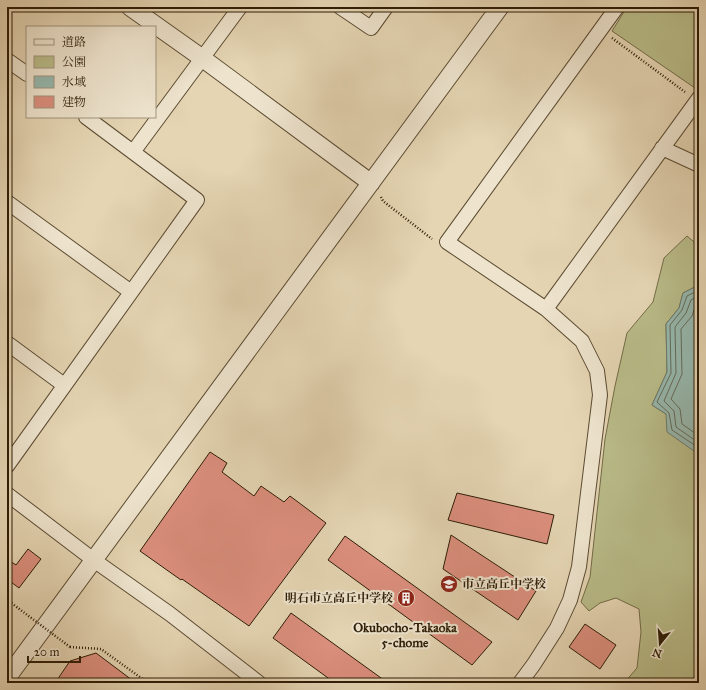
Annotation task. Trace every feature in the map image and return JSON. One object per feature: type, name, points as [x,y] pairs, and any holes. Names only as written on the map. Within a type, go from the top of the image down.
[{"type":"street","points":[[130,7],[202,58],[371,183]]},
{"type":"street","points":[[133,152],[240,7]]},
{"type":"street","points":[[340,7],[371,28],[386,7]]},
{"type":"street","points":[[7,678],[95,561],[500,7]]},
{"type":"street","points":[[520,683],[557,628],[570,600],[578,567],[600,395],[597,371],[582,341],[546,309],[447,242],[617,7]]},
{"type":"street","points":[[7,60],[26,73]]},
{"type":"street","points":[[546,309],[698,99]]},
{"type":"street","points":[[7,466],[198,200],[87,118]]},
{"type":"street","points":[[662,148],[699,165]]},
{"type":"street","points":[[7,202],[131,292]]},
{"type":"street","points":[[7,343],[64,386]]},
{"type":"street","points":[[7,494],[95,561],[170,614],[259,683]]},
{"type":"path","points":[[600,29],[698,99]]},
{"type":"path","points":[[371,183],[383,201],[434,241],[447,242]]},
{"type":"path","points":[[7,599],[70,647],[101,649],[148,683]]},
{"type":"green space","points":[[627,7],[699,7],[699,82],[695,88],[612,31]]},
{"type":"green space","points":[[687,236],[699,246],[699,285],[683,293],[679,308],[666,324],[667,372],[652,405],[666,414],[694,451],[699,452],[699,683],[624,683],[637,668],[641,632],[639,609],[616,598],[600,603],[589,611],[581,602],[590,577],[605,439],[627,333],[653,302],[664,258]]},
{"type":"water","points":[[699,285],[699,452],[694,451],[667,432],[666,414],[652,405],[667,372],[666,324],[679,308],[683,293]]},
{"type":"building","points":[[210,452],[227,463],[222,472],[254,496],[261,486],[284,502],[290,496],[326,523],[249,626],[140,551]]},
{"type":"building","points":[[457,493],[554,515],[547,544],[448,520]]},
{"type":"building","points":[[451,535],[536,591],[518,620],[443,569]]},
{"type":"building","name":"明石市立高丘中学校","points":[[345,536],[492,642],[472,665],[328,560]]},
{"type":"building","points":[[28,549],[41,559],[19,588],[7,579],[7,559],[16,565]]},
{"type":"building","name":"明石市立高丘中学校","points":[[291,613],[388,683],[335,683],[273,638]]},
{"type":"building","points":[[585,624],[616,645],[600,669],[569,647]]},
{"type":"building","points":[[96,653],[136,683],[55,683],[70,661]]},
{"type":"place","name":"市立高丘中学校","points":[[449,584]]},
{"type":"place","name":"明石市立高丘中学校","points":[[406,598]]},
{"type":"district","name":"Okubocho-Takaoka 5-chome","points":[[405,636]]}]
